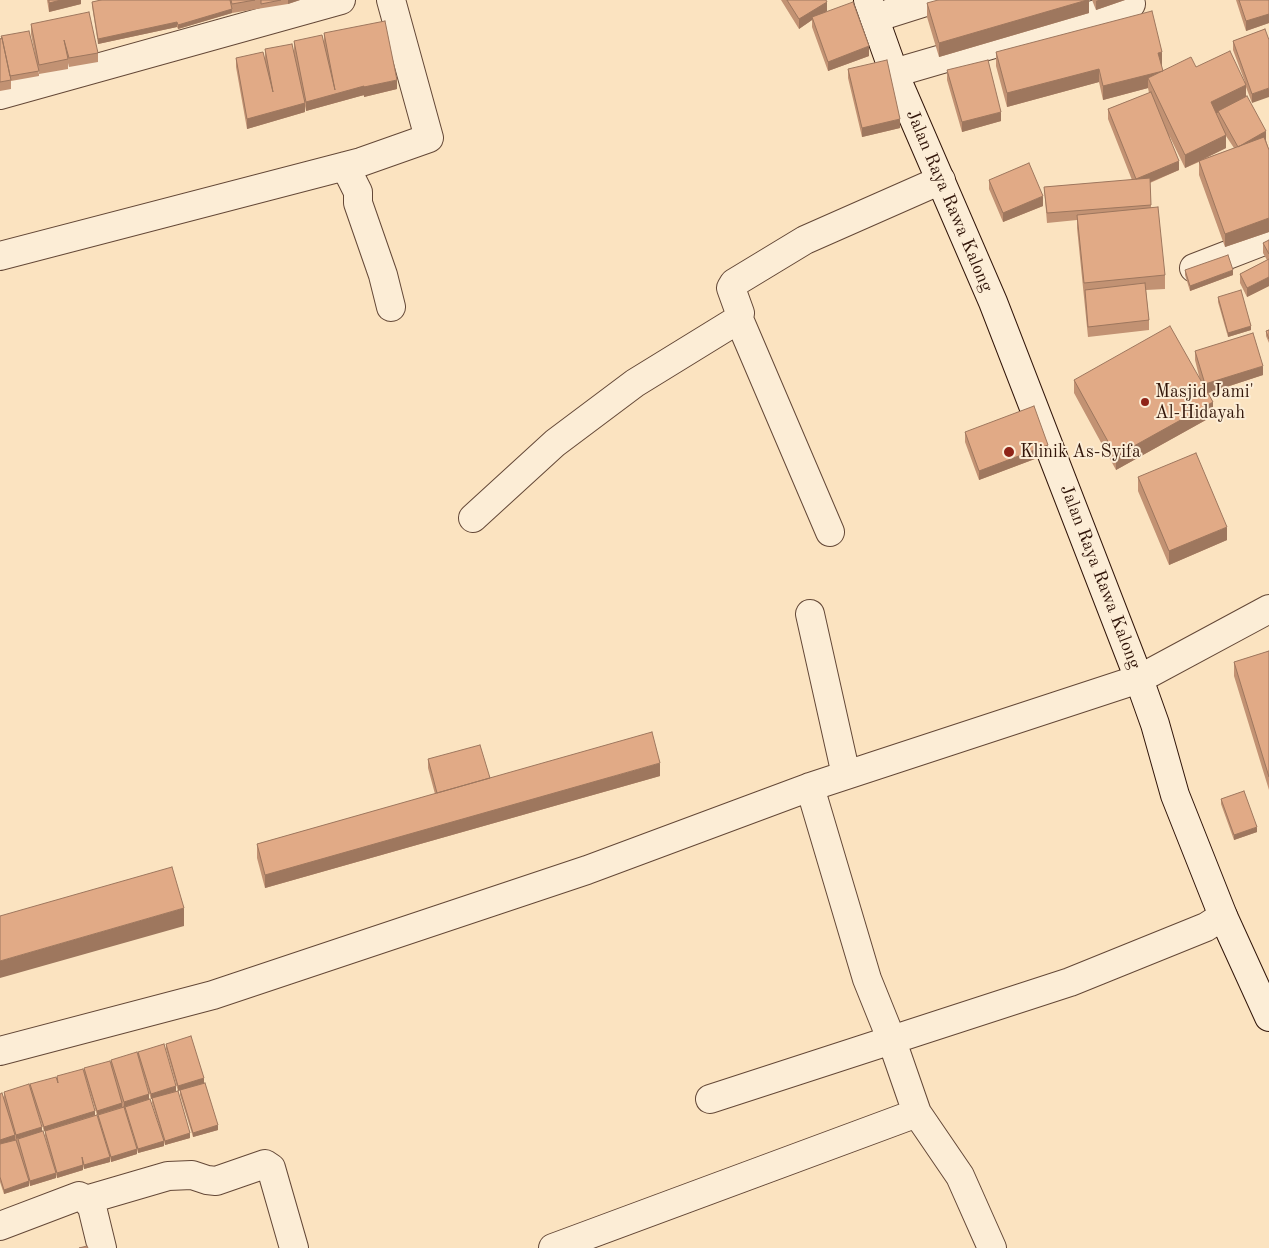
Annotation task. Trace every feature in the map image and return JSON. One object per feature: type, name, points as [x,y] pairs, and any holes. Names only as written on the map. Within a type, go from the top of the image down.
[{"type":"street","points":[[0,94],[341,0]]},
{"type":"street","points":[[0,256],[345,166],[429,138],[391,0]]},
{"type":"street","points":[[871,9],[932,0]]},
{"type":"street","points":[[894,73],[1132,4]]},
{"type":"street","name":"Jalan Raya Rawa Kalong","points":[[871,9],[894,73],[996,311],[1139,679],[1155,724],[1176,795],[1224,916],[1261,976],[1269,1017]]},
{"type":"street","points":[[345,166],[358,192],[358,203],[391,307]]},
{"type":"street","points":[[830,532],[739,319],[740,313],[731,288],[734,284],[805,240],[941,180]]},
{"type":"street","points":[[1186,271],[1269,239]]},
{"type":"street","points":[[473,518],[555,443],[635,383],[739,319]]},
{"type":"street","points":[[0,1051],[214,995],[587,870],[810,787],[1139,679],[1269,609]]},
{"type":"street","points":[[810,614],[846,775]]},
{"type":"street","points":[[810,787],[868,979],[917,1113],[960,1176],[992,1248]]},
{"type":"street","points":[[710,1099],[892,1042],[1070,982],[1206,927],[1224,916]]},
{"type":"street","points":[[553,1248],[917,1113]]},
{"type":"street","points":[[86,1200],[168,1176],[192,1175],[216,1181],[265,1164],[270,1168],[294,1248]]},
{"type":"street","points":[[0,1226],[79,1196],[92,1207],[102,1248]]},
{"type":"building","points":[[49,0],[61,0],[49,3]]},
{"type":"building","points":[[101,0],[230,0],[232,9],[178,25],[177,22],[98,39],[92,2]]},
{"type":"building","points":[[231,0],[255,0],[232,4]]},
{"type":"building","points":[[261,0],[281,0],[261,4]]},
{"type":"building","points":[[787,0],[826,0],[827,2],[799,19]]},
{"type":"building","points":[[938,0],[1087,0],[939,43],[927,3]]},
{"type":"building","points":[[1239,0],[1269,0],[1269,14],[1246,21]]},
{"type":"building","points":[[853,2],[869,46],[828,62],[812,17]]},
{"type":"building","points":[[1152,11],[1162,52],[1158,53],[1163,71],[1103,86],[1099,69],[1007,93],[996,52]]},
{"type":"building","points":[[89,12],[98,53],[69,58],[64,40],[68,59],[39,65],[31,24]]},
{"type":"building","points":[[385,21],[397,80],[364,86],[306,102],[294,41],[322,35],[335,90],[324,33]]},
{"type":"building","points":[[1265,29],[1269,40],[1269,88],[1252,94],[1233,41]]},
{"type":"building","points":[[29,31],[39,71],[10,76],[1,36]]},
{"type":"building","points":[[2,38],[11,80],[0,82],[0,39]]},
{"type":"building","points":[[292,44],[305,103],[247,119],[236,58],[263,52],[273,92],[265,49]]},
{"type":"building","points":[[1230,51],[1246,85],[1211,102],[1226,135],[1185,155],[1148,78],[1191,57],[1196,67]]},
{"type":"building","points":[[887,60],[900,119],[862,128],[848,69]]},
{"type":"building","points":[[988,60],[1001,112],[962,122],[947,70]]},
{"type":"building","points":[[1151,92],[1179,161],[1136,179],[1108,109]]},
{"type":"building","points":[[1247,96],[1266,131],[1238,147],[1218,111]]},
{"type":"building","points":[[1264,137],[1269,150],[1269,218],[1225,234],[1199,161]]},
{"type":"building","points":[[1029,163],[1043,196],[1003,213],[989,180]]},
{"type":"building","points":[[1150,178],[1151,205],[1047,213],[1044,187]]},
{"type":"building","points":[[1158,207],[1165,275],[1084,283],[1077,215]]},
{"type":"building","points":[[1269,240],[1269,254],[1263,243]]},
{"type":"building","points":[[1228,255],[1233,270],[1190,286],[1185,270]]},
{"type":"building","points":[[1269,259],[1269,277],[1247,288],[1240,274]]},
{"type":"building","points":[[1145,283],[1149,320],[1088,327],[1085,290]]},
{"type":"building","points":[[1241,290],[1251,326],[1228,333],[1218,297]]},
{"type":"building","points":[[1170,326],[1213,402],[1116,456],[1074,380]]},
{"type":"building","points":[[1253,333],[1263,366],[1205,384],[1195,351]]},
{"type":"building","points":[[1034,406],[1048,445],[979,471],[965,432]]},
{"type":"building","points":[[1196,453],[1227,527],[1169,551],[1138,477]]},
{"type":"building","points":[[1269,651],[1269,777],[1234,662]]},
{"type":"building","points":[[652,732],[660,763],[265,875],[257,844]]},
{"type":"building","points":[[480,745],[490,778],[437,793],[428,759]]},
{"type":"building","points":[[1244,791],[1257,827],[1234,835],[1221,799]]},
{"type":"building","points":[[172,867],[184,908],[0,961],[0,916]]},
{"type":"building","points":[[191,1036],[204,1078],[178,1086],[166,1044]]},
{"type":"building","points":[[164,1044],[176,1086],[151,1094],[138,1052]]},
{"type":"building","points":[[137,1052],[149,1094],[124,1102],[111,1060]]},
{"type":"building","points":[[110,1061],[122,1103],[97,1111],[84,1068]]},
{"type":"building","points":[[83,1069],[95,1111],[44,1127],[30,1084],[56,1077],[58,1083],[57,1076]]},
{"type":"building","points":[[205,1083],[218,1125],[193,1133],[180,1090]]},
{"type":"building","points":[[29,1084],[42,1127],[16,1135],[4,1092]]},
{"type":"building","points":[[178,1091],[190,1133],[165,1141],[152,1098]]},
{"type":"building","points":[[2,1093],[15,1135],[0,1140],[0,1094]]},
{"type":"building","points":[[150,1099],[164,1141],[138,1149],[125,1107]]},
{"type":"building","points":[[124,1107],[137,1149],[111,1157],[98,1115]]},
{"type":"building","points":[[97,1115],[110,1157],[84,1165],[82,1157],[83,1165],[57,1173],[45,1131]]},
{"type":"building","points":[[43,1131],[56,1173],[30,1181],[18,1139]]},
{"type":"building","points":[[16,1140],[29,1181],[4,1190],[0,1177],[0,1144]]},
{"type":"place","name":"Masjid Jami' Al-Hidayah","points":[[1145,402]]},
{"type":"place","name":"Klinik As-Syifa","points":[[1009,452]]}]
